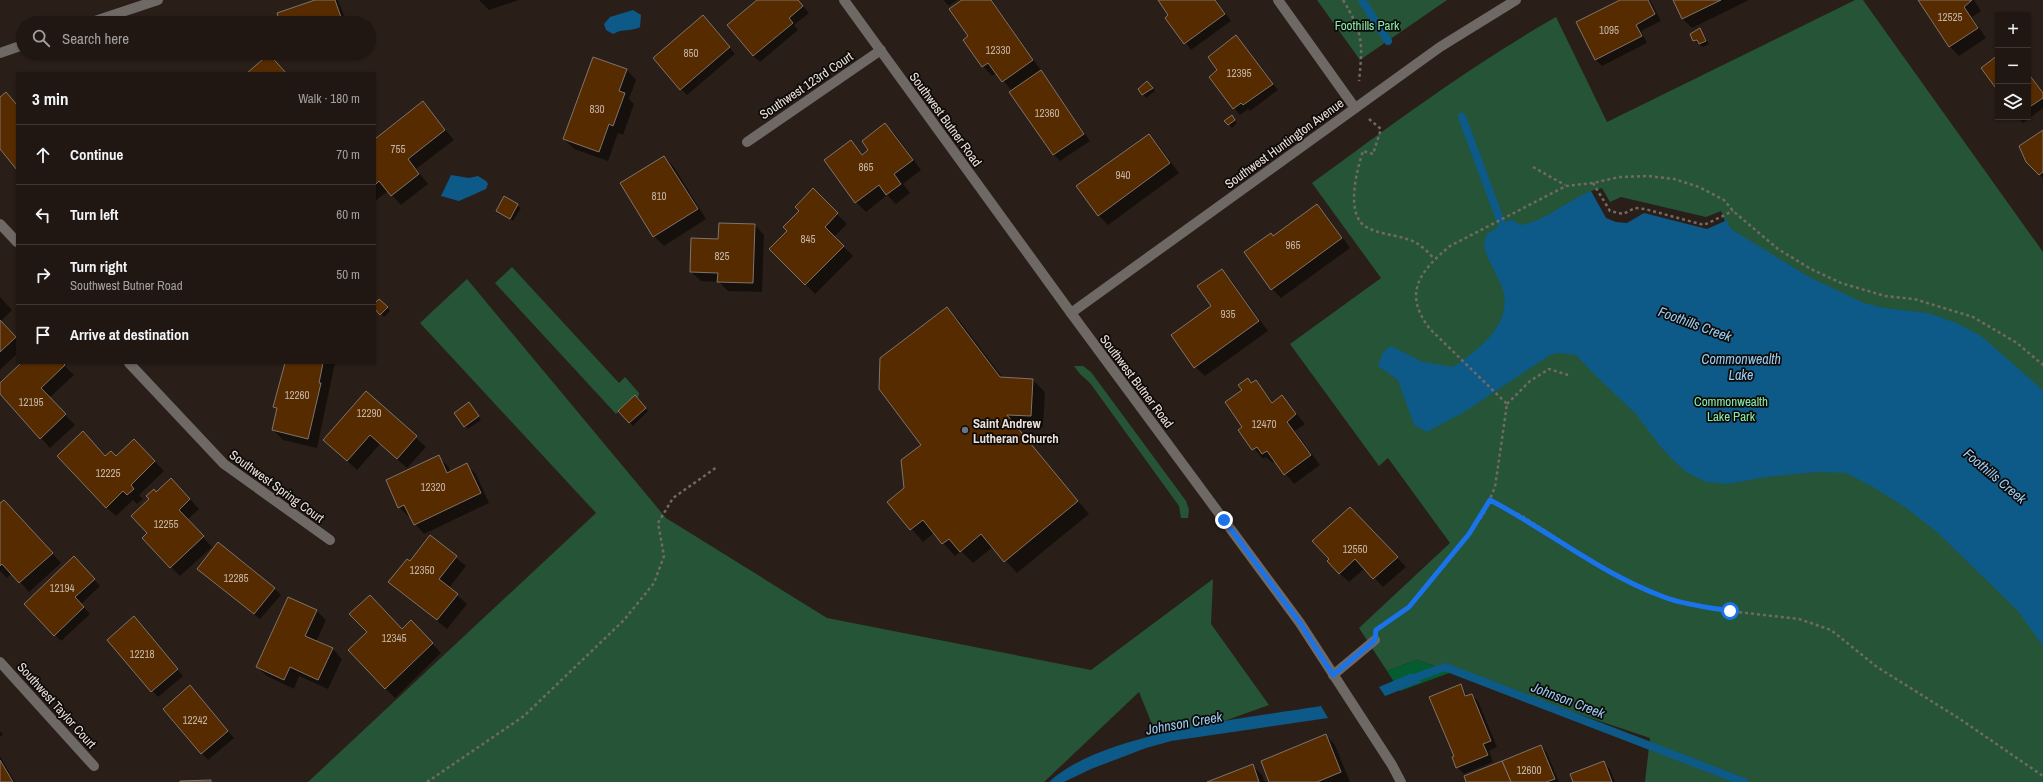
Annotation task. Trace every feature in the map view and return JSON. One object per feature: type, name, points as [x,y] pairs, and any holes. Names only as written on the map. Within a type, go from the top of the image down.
[{"type":"street","points":[[111,16],[158,0]]},
{"type":"street","name":"Southwest Butner Road","points":[[844,0],[1071,313],[1300,623],[1392,765],[1401,782]]},
{"type":"street","points":[[1278,0],[1355,108]]},
{"type":"street","name":"Southwest Huntington Avenue","points":[[1071,313],[1440,47],[1516,0]]},
{"type":"street","points":[[0,53],[16,47]]},
{"type":"street","name":"Southwest 123rd Court","points":[[746,142],[881,50]]},
{"type":"street","points":[[0,224],[16,241]]},
{"type":"street","name":"Southwest Spring Court","points":[[130,364],[224,464],[330,540]]},
{"type":"street","points":[[1333,675],[1375,640]]},
{"type":"street","name":"Southwest Taylor Court","points":[[0,662],[94,766]]},
{"type":"path","points":[[1344,0],[1359,29],[1362,50],[1355,108],[1381,129],[1373,154],[1363,151],[1356,173],[1354,205],[1359,218],[1366,228],[1418,244],[1434,259]]},
{"type":"path","points":[[1533,167],[1566,186]]},
{"type":"path","points":[[1508,404],[1497,396],[1430,329],[1421,317],[1416,305],[1417,286],[1434,259],[1450,246],[1484,229],[1516,210],[1566,186],[1593,183],[1619,177],[1648,176],[1674,179],[1699,187],[1724,200],[1733,211],[1778,249],[1810,269],[1841,283],[1885,296],[1914,299],[1973,317],[2017,343],[2043,365]]},
{"type":"path","points":[[1593,183],[1610,211],[1623,214],[1635,208],[1645,209],[1704,225],[1733,211]]},
{"type":"path","points":[[1375,640],[1376,630],[1409,607],[1469,534],[1490,500],[1499,471],[1508,404],[1530,381],[1549,369],[1571,376]]},
{"type":"path","points":[[427,782],[524,716],[624,620],[654,582],[664,556],[658,523],[673,498],[717,467]]},
{"type":"path","points":[[1490,500],[1522,516],[1611,573],[1665,598],[1730,611],[1799,619],[1831,630],[1877,667],[2043,776]]},
{"type":"green space","name":"Foothills Park","points":[[1317,0],[1447,0],[1360,60]]},
{"type":"green space","name":"Commonwealth Lake Park","points":[[1855,0],[1863,0],[2043,252],[2043,782],[1645,782],[1650,738],[1417,660],[1387,671],[1359,628],[1450,543],[1388,458],[1379,466],[1290,344],[1381,278],[1312,183],[1401,118],[1462,76],[1493,55],[1556,17],[1607,122]]},
{"type":"green space","points":[[512,267],[619,383],[625,377],[639,393],[638,398],[635,396],[616,414],[495,283]]},
{"type":"green space","points":[[467,279],[666,518],[827,618],[1091,670],[1213,579],[1211,624],[1269,705],[1160,744],[1139,692],[1044,782],[308,782],[596,513],[420,323]]},
{"type":"green space","points":[[1074,366],[1083,366],[1091,372],[1186,501],[1189,510],[1188,518],[1181,518],[1179,506],[1090,383]]},
{"type":"green space","points":[[1417,660],[1452,672],[1400,691],[1387,671]]},
{"type":"water","points":[[633,10],[641,15],[640,27],[613,34],[606,30],[604,24],[610,17]]},
{"type":"water","points":[[451,175],[469,178],[478,176],[488,184],[486,189],[459,201],[441,196]]},
{"type":"water","name":"Commonwealth Lake","points":[[1602,188],[1610,202],[1621,197],[1706,217],[1721,211],[1731,229],[1809,277],[1864,303],[1884,308],[1928,313],[1957,323],[1981,336],[2043,391],[2043,646],[2018,611],[1937,532],[1905,507],[1873,487],[1846,473],[1817,472],[1766,477],[1728,484],[1706,482],[1686,472],[1672,459],[1660,446],[1636,414],[1576,355],[1558,353],[1550,355],[1464,412],[1427,432],[1414,425],[1398,380],[1378,366],[1383,352],[1391,346],[1423,362],[1453,367],[1472,353],[1491,336],[1498,326],[1503,315],[1505,303],[1502,287],[1486,251],[1485,239],[1487,234],[1511,219],[1520,225],[1541,219],[1580,196]]},
{"type":"water","points":[[1412,673],[1421,682],[1385,696],[1379,687]]},
{"type":"water","points":[[1321,706],[1328,718],[1171,741],[1146,748],[1091,769],[1064,782],[1049,782],[1073,765],[1104,751],[1139,739],[1217,722]]},
{"type":"pier","points":[[1602,188],[1610,202],[1621,197],[1706,217],[1721,211],[1725,221],[1707,229],[1644,213],[1627,223],[1616,222],[1606,218],[1591,191]]},
{"type":"building","points":[[315,0],[335,0],[341,16],[278,16],[277,13]]},
{"type":"building","points":[[757,0],[798,0],[803,6],[789,18],[793,23],[753,56],[727,25]]},
{"type":"building","points":[[962,0],[991,0],[1033,60],[1002,82],[988,63],[982,67],[963,40],[968,36],[949,9]]},
{"type":"building","points":[[1158,0],[1215,0],[1225,14],[1184,44],[1165,18],[1168,15]]},
{"type":"building","points":[[1620,0],[1648,0],[1655,14],[1636,25],[1642,36],[1595,60],[1576,22]]},
{"type":"building","points":[[1673,0],[1721,0],[1682,19]]},
{"type":"building","points":[[1918,0],[1972,0],[1964,7],[1978,28],[1949,47]]},
{"type":"building","points":[[703,15],[730,47],[680,90],[653,58]]},
{"type":"building","points":[[1700,28],[1706,41],[1699,44],[1697,40],[1693,41],[1690,34]]},
{"type":"building","points":[[1236,35],[1273,84],[1243,105],[1241,103],[1233,109],[1209,77],[1217,70],[1208,57]]},
{"type":"building","points":[[593,57],[627,69],[619,91],[625,93],[613,126],[609,124],[599,152],[563,139]]},
{"type":"building","points":[[1995,57],[1995,87],[1981,68]]},
{"type":"building","points":[[262,60],[274,60],[285,72],[248,72]]},
{"type":"building","points":[[1041,70],[1084,134],[1053,155],[1009,92]]},
{"type":"building","points":[[2031,77],[2043,93],[2043,98],[2031,106]]},
{"type":"building","points":[[1147,81],[1153,88],[1142,95],[1138,89]]},
{"type":"building","points":[[6,92],[16,104],[16,169],[0,149],[0,97]]},
{"type":"building","points":[[423,101],[445,130],[408,159],[419,174],[391,196],[379,181],[376,184],[376,138]]},
{"type":"building","points":[[1232,115],[1235,120],[1228,125],[1224,121]]},
{"type":"building","points":[[885,123],[913,160],[894,174],[901,184],[886,195],[879,185],[855,203],[824,160],[851,140],[862,155],[868,150],[862,141]]},
{"type":"building","points":[[2043,130],[2043,172],[2039,175],[2026,162],[2019,146]]},
{"type":"building","points":[[1149,134],[1170,163],[1098,216],[1076,186]]},
{"type":"building","points":[[664,156],[698,209],[653,237],[620,183]]},
{"type":"building","points":[[813,188],[838,213],[825,227],[844,246],[805,285],[769,249],[787,231],[783,227],[799,211],[795,207]]},
{"type":"building","points":[[504,196],[518,204],[510,219],[496,211]]},
{"type":"building","points":[[1317,204],[1342,238],[1271,290],[1244,252],[1271,233],[1273,236]]},
{"type":"building","points":[[719,223],[755,224],[753,283],[717,282],[718,273],[690,272],[691,238],[718,239]]},
{"type":"building","points":[[1222,269],[1259,321],[1194,368],[1171,335],[1211,306],[1197,286]]},
{"type":"building","points":[[379,299],[388,307],[380,315],[376,310],[376,302]]},
{"type":"building","name":"Saint Andrew Lutheran Church","points":[[947,307],[1000,377],[1033,379],[1031,416],[1007,415],[1078,501],[1004,562],[981,534],[960,552],[949,539],[942,544],[923,520],[910,530],[887,502],[904,488],[901,460],[921,445],[879,389],[880,358]]},
{"type":"building","points":[[0,320],[16,337],[0,352]]},
{"type":"building","points":[[20,364],[64,364],[65,365],[41,388],[66,414],[40,439],[0,394],[0,383]]},
{"type":"building","points":[[285,364],[323,364],[319,383],[321,383],[308,439],[272,430],[277,408],[273,407]]},
{"type":"building","points":[[1248,378],[1251,383],[1256,380],[1272,403],[1282,395],[1296,414],[1287,422],[1311,455],[1284,475],[1267,451],[1262,454],[1257,447],[1252,450],[1238,430],[1242,427],[1225,402],[1242,390],[1238,385]]},
{"type":"building","points":[[366,391],[417,436],[397,459],[370,435],[347,461],[323,440]]},
{"type":"building","points":[[635,395],[646,408],[629,423],[618,411]]},
{"type":"building","points":[[469,402],[479,416],[464,427],[454,413]]},
{"type":"building","points":[[83,431],[105,456],[111,451],[116,456],[134,439],[155,461],[131,485],[134,489],[127,495],[123,491],[106,508],[57,456]]},
{"type":"building","points":[[439,455],[447,473],[467,463],[481,493],[414,525],[404,505],[398,508],[386,480]]},
{"type":"building","points":[[171,478],[190,499],[179,510],[204,536],[170,568],[142,538],[147,533],[131,516],[149,499],[146,496],[154,489],[156,492]]},
{"type":"building","points":[[4,500],[53,553],[19,583],[2,564],[0,566],[0,503]]},
{"type":"building","points":[[1350,507],[1398,557],[1373,579],[1355,559],[1339,574],[1327,561],[1329,559],[1312,541]]},
{"type":"building","points":[[430,535],[457,556],[439,579],[458,594],[437,620],[388,582],[407,559],[410,561]]},
{"type":"building","points":[[218,542],[275,588],[254,614],[197,569]]},
{"type":"building","points":[[74,556],[95,579],[75,597],[84,607],[54,636],[24,604]]},
{"type":"building","points":[[370,595],[402,629],[411,620],[433,643],[385,689],[348,650],[367,632],[349,614]]},
{"type":"building","points":[[288,597],[317,610],[305,636],[333,648],[318,680],[290,667],[284,680],[256,667]]},
{"type":"building","points":[[134,616],[178,669],[151,692],[107,640]]},
{"type":"building","points":[[1461,684],[1465,696],[1472,694],[1491,741],[1483,744],[1488,755],[1456,768],[1452,757],[1454,756],[1429,697]]},
{"type":"building","points":[[190,685],[228,731],[201,754],[163,709]]},
{"type":"building","points":[[1326,734],[1341,772],[1317,782],[1269,782],[1261,761]]},
{"type":"building","points":[[1541,745],[1555,779],[1546,782],[1511,782],[1502,761]]},
{"type":"building","points":[[0,760],[13,782],[0,782]]},
{"type":"building","points":[[1502,761],[1511,782],[1466,782],[1464,776]]},
{"type":"building","points":[[1604,761],[1612,782],[1573,782],[1570,774]]},
{"type":"building","points":[[1253,764],[1259,782],[1207,782]]},
{"type":"building","points":[[211,780],[211,782],[180,782],[180,781]]},
{"type":"waterway","name":"Foothills Creek","points":[[1362,0],[1388,41]]},
{"type":"waterway","name":"Foothills Creek","points":[[1462,117],[1502,225],[1509,231]]},
{"type":"waterway","name":"Johnson Creek","points":[[1406,681],[1445,667],[1744,782]]},
{"type":"place","name":"Saint Andrew Lutheran Church","points":[[965,430]]},
{"type":"route","points":[[1224,520],[1300,623],[1333,675],[1375,640],[1376,630],[1409,607],[1469,534],[1483,515],[1490,500],[1522,516],[1611,573],[1665,598],[1730,611]]}]
